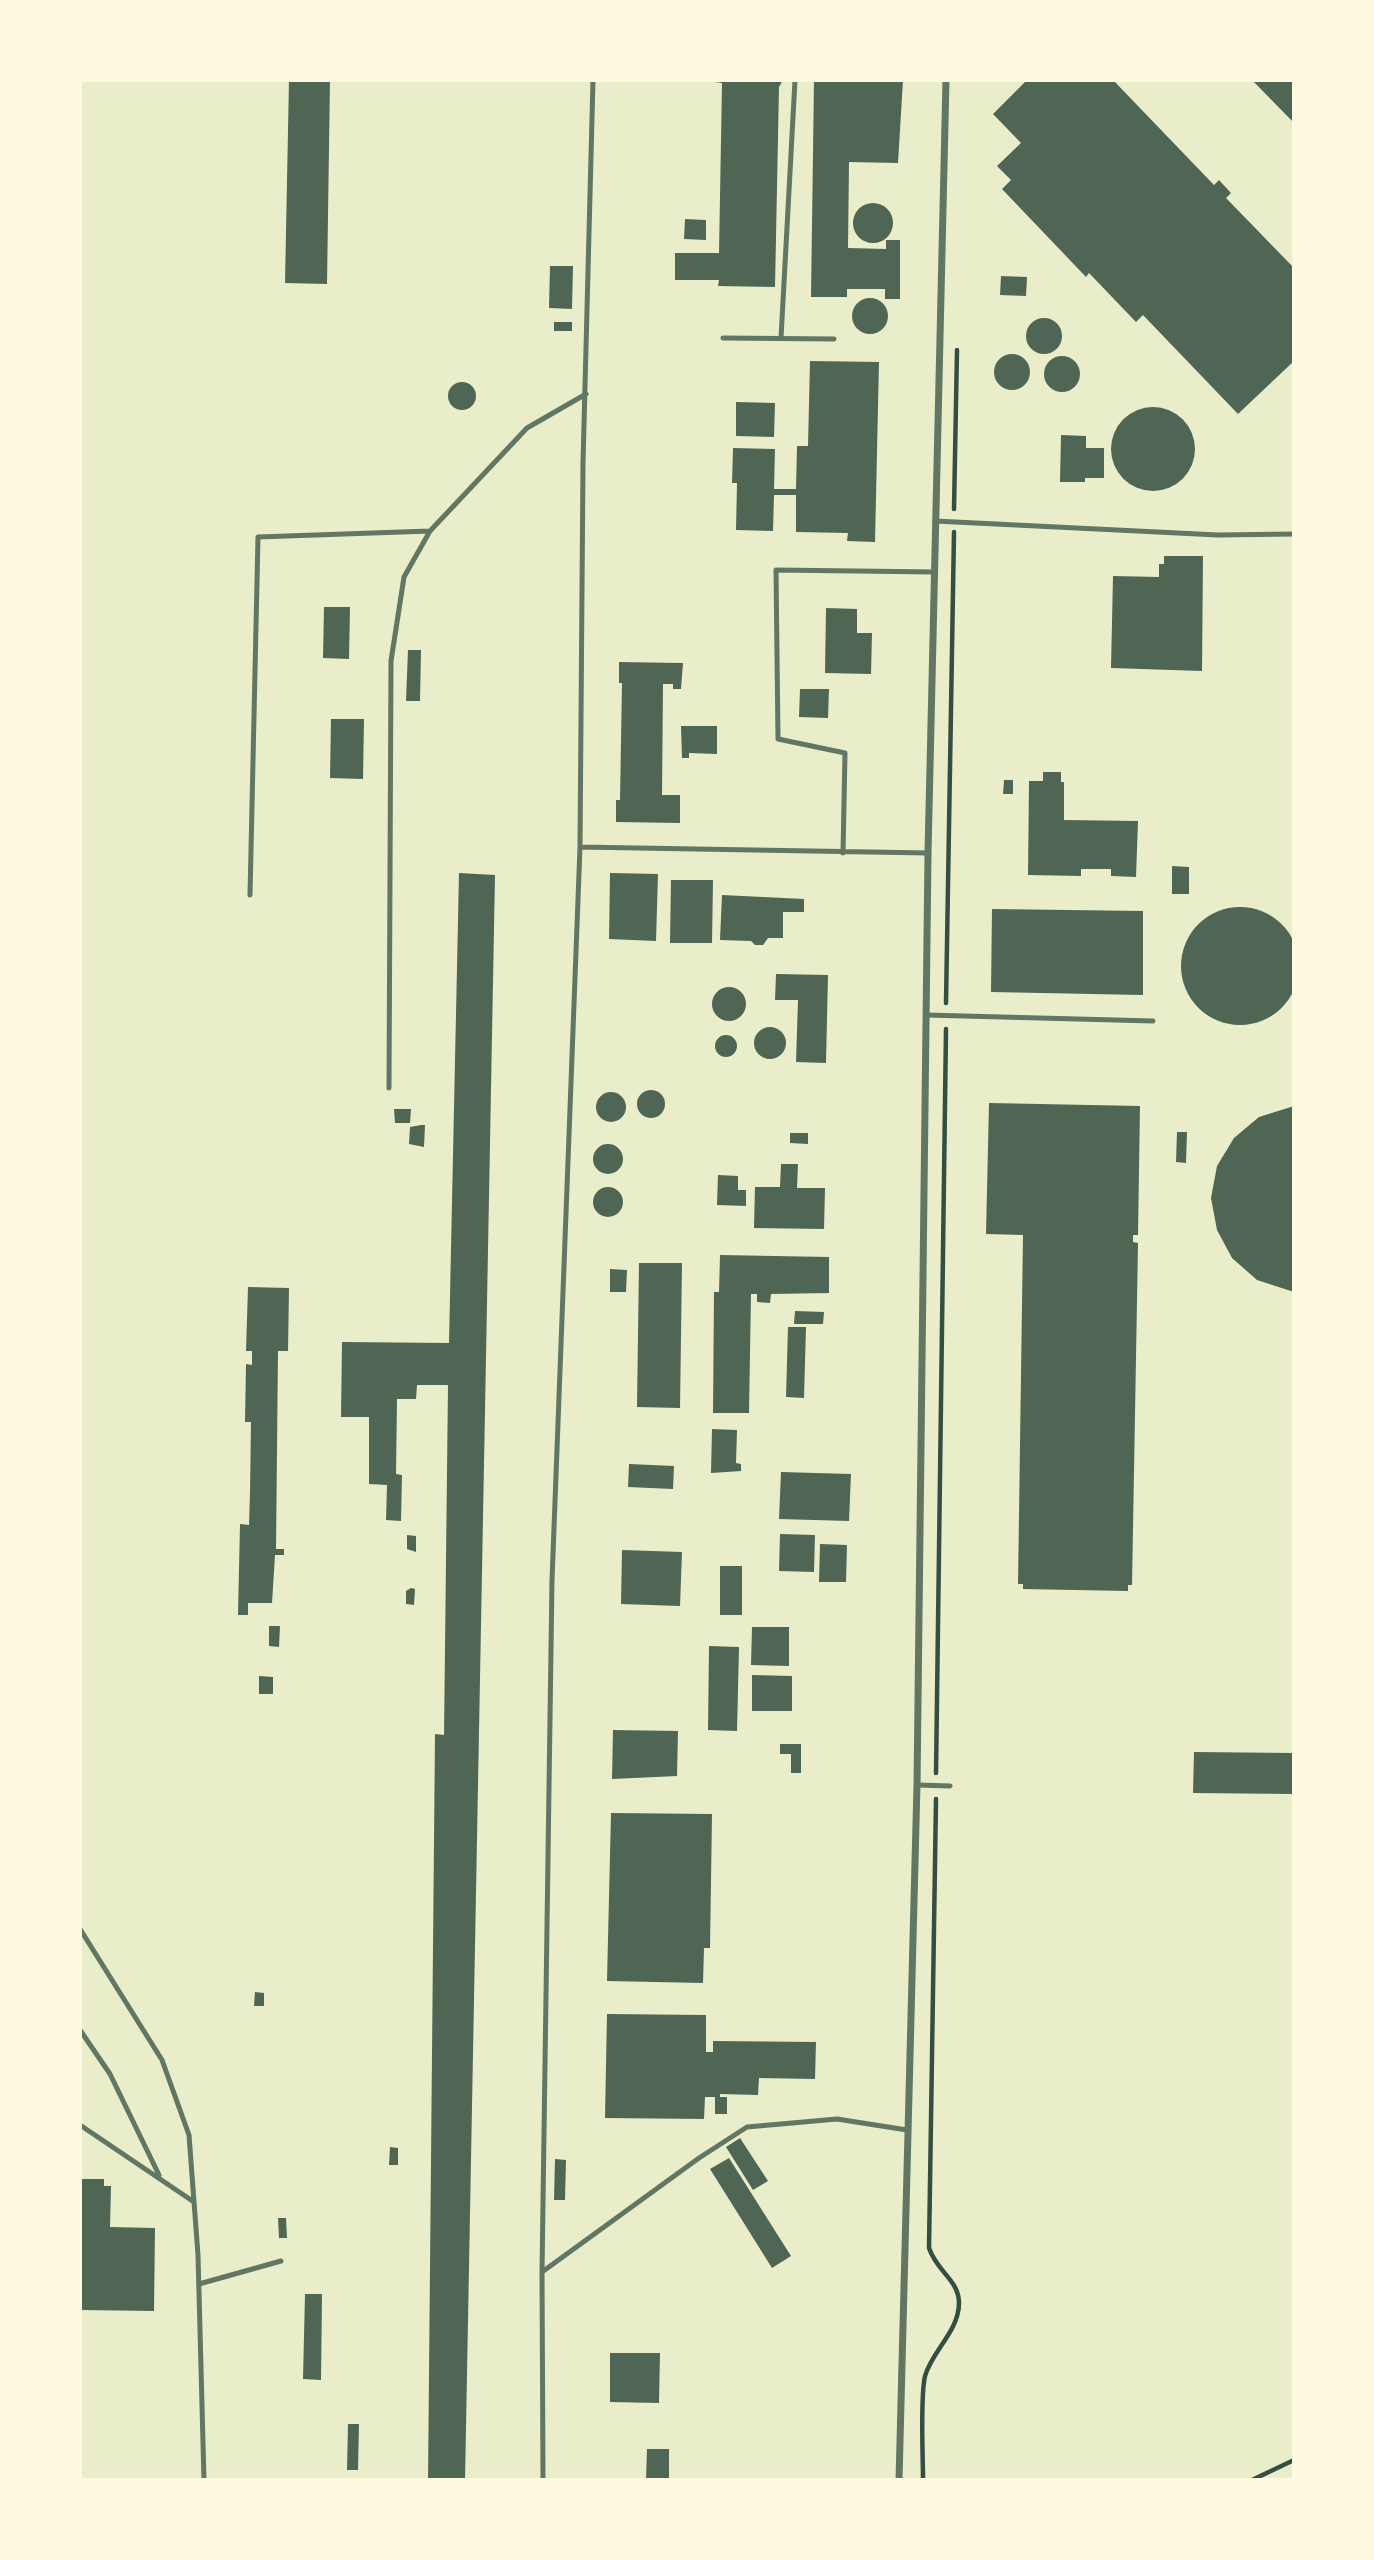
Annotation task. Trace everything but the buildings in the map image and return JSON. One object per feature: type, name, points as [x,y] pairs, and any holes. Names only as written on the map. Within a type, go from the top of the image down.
[{"type":"street","points":[[899,2480],[917,1785],[928,853],[946,80]]},
{"type":"lane","points":[[543,2480],[541,2272],[552,1580],[580,847],[593,80]]},
{"type":"lane","points":[[781,338],[795,80]]},
{"type":"lane","points":[[723,338],[834,340]]},
{"type":"lane","points":[[389,1088],[391,661],[404,577],[430,531],[527,428],[586,394]]},
{"type":"lane","points":[[935,520],[1218,535],[1293,534]]},
{"type":"lane","points":[[250,895],[258,537],[430,531]]},
{"type":"lane","points":[[843,853],[845,753],[778,739],[776,570],[935,572]]},
{"type":"lane","points":[[580,847],[928,853]]},
{"type":"lane","points":[[926,1014],[1153,1021]]},
{"type":"lane","points":[[917,1785],[950,1786]]},
{"type":"lane","points":[[80,1929],[162,2060],[189,2135],[199,2284],[204,2480]]},
{"type":"lane","points":[[80,2030],[110,2074],[159,2175]]},
{"type":"lane","points":[[541,2272],[699,2158],[747,2127],[836,2119],[907,2130]]},
{"type":"lane","points":[[80,2125],[159,2175],[194,2202]]},
{"type":"lane","points":[[199,2284],[281,2261]]},
{"type":"path","points":[[923,2480],[925,2376],[954,2323],[959,2304],[956,2285],[934,2265],[929,2248],[957,342]]},
{"type":"path","points":[[1252,2480],[1293,2460]]}]
